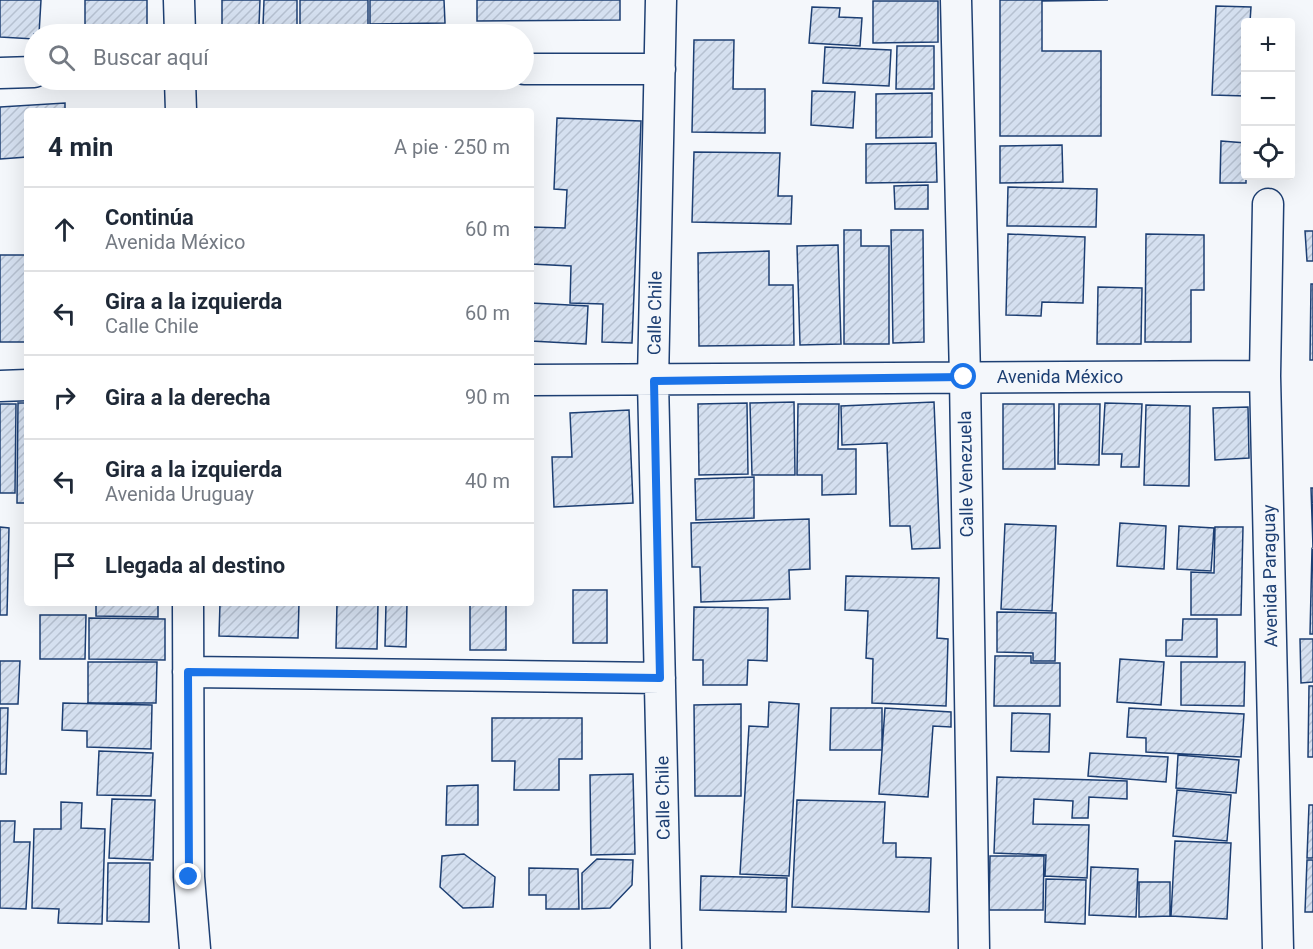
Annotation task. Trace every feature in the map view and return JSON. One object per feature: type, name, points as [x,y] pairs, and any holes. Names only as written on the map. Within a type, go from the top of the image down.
[{"type":"street","points":[[179,0],[180,24]]},
{"type":"street","name":"Calle Chile","points":[[661,0],[654,381],[666,949]]},
{"type":"street","name":"Calle Venezuela","points":[[956,0],[974,949]]},
{"type":"street","points":[[534,69],[660,69]]},
{"type":"street","points":[[0,72],[24,72]]},
{"type":"street","points":[[180,90],[181,108]]},
{"type":"street","name":"Avenida Paraguay","points":[[1268,204],[1265,376],[1278,949]]},
{"type":"street","name":"Avenida México","points":[[534,380],[1265,376]]},
{"type":"street","points":[[0,386],[24,385]]},
{"type":"street","points":[[188,606],[189,877],[195,949]]},
{"type":"street","points":[[188,672],[660,678]]},
{"type":"building","points":[[0,0],[41,0],[40,24],[24,24],[24,38],[0,37]]},
{"type":"building","points":[[85,0],[147,0],[147,24],[85,24]]},
{"type":"building","points":[[222,0],[260,0],[259,24],[222,24]]},
{"type":"building","points":[[264,0],[297,0],[297,24],[263,24]]},
{"type":"building","points":[[300,0],[368,0],[368,24],[300,24]]},
{"type":"building","points":[[370,0],[444,0],[445,23],[370,24]]},
{"type":"building","points":[[477,0],[620,0],[620,20],[477,21]]},
{"type":"building","points":[[1000,0],[1108,0],[1042,1],[1042,51],[1101,51],[1101,136],[1000,136]]},
{"type":"building","points":[[873,1],[938,1],[938,42],[873,43]]},
{"type":"building","points":[[1216,6],[1251,7],[1250,18],[1241,18],[1241,96],[1212,95]]},
{"type":"building","points":[[812,7],[840,8],[839,17],[862,18],[860,46],[809,43]]},
{"type":"building","points":[[694,40],[734,40],[733,89],[765,89],[765,133],[692,132]]},
{"type":"building","points":[[897,46],[934,46],[934,89],[896,89]]},
{"type":"building","points":[[825,47],[891,50],[889,86],[823,83]]},
{"type":"building","points":[[812,91],[855,92],[853,128],[811,125]]},
{"type":"building","points":[[932,93],[932,137],[876,138],[876,94]]},
{"type":"building","points":[[65,103],[65,108],[24,108],[24,157],[0,159],[0,107]]},
{"type":"building","points":[[557,118],[641,121],[632,343],[602,342],[603,304],[570,303],[571,266],[534,264],[534,227],[565,228],[567,190],[554,189]]},
{"type":"building","points":[[1221,141],[1241,143],[1241,180],[1246,180],[1246,183],[1220,183]]},
{"type":"building","points":[[936,143],[937,182],[866,183],[866,144]]},
{"type":"building","points":[[1062,145],[1063,182],[1000,183],[1000,146]]},
{"type":"building","points":[[694,152],[780,153],[778,196],[792,196],[791,224],[692,222]]},
{"type":"building","points":[[928,185],[928,209],[895,209],[894,186]]},
{"type":"building","points":[[1008,187],[1097,189],[1096,227],[1007,226]]},
{"type":"building","points":[[844,230],[861,230],[861,246],[889,246],[889,344],[844,344]]},
{"type":"building","points":[[891,230],[923,230],[924,342],[893,343]]},
{"type":"building","points":[[1305,231],[1313,231],[1313,261],[1307,261]]},
{"type":"building","points":[[1008,234],[1085,237],[1083,303],[1042,302],[1041,316],[1006,315]]},
{"type":"building","points":[[1146,234],[1204,235],[1204,290],[1191,290],[1191,342],[1145,342]]},
{"type":"building","points":[[838,245],[841,344],[800,345],[797,246]]},
{"type":"building","points":[[769,251],[769,285],[793,285],[794,345],[699,346],[698,253]]},
{"type":"building","points":[[0,255],[24,255],[24,342],[0,342]]},
{"type":"building","points":[[1311,284],[1313,284],[1313,360],[1310,360]]},
{"type":"building","points":[[1098,287],[1142,288],[1141,344],[1097,344]]},
{"type":"building","points":[[534,303],[588,306],[586,344],[534,341]]},
{"type":"building","points":[[794,402],[795,475],[752,475],[750,403]]},
{"type":"building","points":[[934,402],[940,548],[912,549],[910,526],[890,526],[887,443],[842,445],[841,406]]},
{"type":"building","points":[[18,403],[24,403],[24,503],[17,503]]},
{"type":"building","points":[[747,403],[748,474],[699,475],[698,404]]},
{"type":"building","points":[[1105,403],[1142,404],[1139,467],[1121,467],[1122,454],[1102,454]]},
{"type":"building","points":[[0,404],[16,404],[15,493],[0,493]]},
{"type":"building","points":[[798,404],[839,404],[838,449],[856,449],[856,494],[822,495],[822,475],[797,475]]},
{"type":"building","points":[[1003,404],[1054,404],[1055,469],[1003,469]]},
{"type":"building","points":[[1059,404],[1100,404],[1099,465],[1058,464]]},
{"type":"building","points":[[1146,405],[1190,406],[1189,486],[1144,485]]},
{"type":"building","points":[[1248,407],[1249,458],[1215,460],[1213,408]]},
{"type":"building","points":[[629,410],[633,503],[554,507],[552,457],[572,457],[570,413]]},
{"type":"building","points":[[754,477],[754,518],[696,520],[695,479]]},
{"type":"building","points":[[1311,488],[1313,488],[1313,548]]},
{"type":"building","points":[[809,519],[810,569],[789,570],[790,599],[701,602],[700,567],[692,567],[691,523]]},
{"type":"building","points":[[1120,523],[1166,526],[1164,569],[1117,566]]},
{"type":"building","points":[[1005,524],[1056,526],[1052,611],[1001,609]]},
{"type":"building","points":[[1179,526],[1214,528],[1211,571],[1177,569]]},
{"type":"building","points":[[0,527],[9,528],[7,615],[0,615]]},
{"type":"building","points":[[1215,527],[1243,527],[1241,615],[1191,615],[1191,572],[1214,573]]},
{"type":"building","points":[[1312,549],[1313,634],[1310,634]]},
{"type":"building","points":[[846,576],[939,578],[937,638],[948,639],[946,706],[872,703],[873,659],[866,658],[868,611],[845,610]]},
{"type":"building","points":[[573,590],[607,590],[607,643],[573,643]]},
{"type":"building","points":[[96,606],[158,606],[158,617],[96,616]]},
{"type":"building","points":[[220,606],[299,606],[298,638],[219,636]]},
{"type":"building","points":[[337,606],[378,606],[377,649],[336,648]]},
{"type":"building","points":[[386,606],[407,606],[406,647],[385,646]]},
{"type":"building","points":[[470,606],[506,606],[506,650],[470,650]]},
{"type":"building","points":[[694,607],[768,608],[767,661],[748,660],[747,685],[703,685],[703,660],[693,660]]},
{"type":"building","points":[[997,612],[1056,613],[1055,661],[1033,661],[1033,653],[997,652]]},
{"type":"building","points":[[40,615],[86,615],[85,659],[40,659]]},
{"type":"building","points":[[89,618],[165,619],[165,660],[89,659]]},
{"type":"building","points":[[1183,619],[1217,619],[1217,657],[1166,656],[1166,640],[1182,640]]},
{"type":"building","points":[[1300,639],[1313,639],[1313,682],[1301,683]]},
{"type":"building","points":[[995,656],[1031,656],[1031,663],[1060,663],[1060,706],[994,706]]},
{"type":"building","points":[[1120,659],[1164,662],[1161,705],[1117,702]]},
{"type":"building","points":[[0,661],[20,661],[18,704],[0,704]]},
{"type":"building","points":[[88,662],[157,662],[156,703],[88,703]]},
{"type":"building","points":[[1181,662],[1245,662],[1244,706],[1181,705]]},
{"type":"building","points":[[1309,686],[1313,686],[1313,757],[1308,757]]},
{"type":"building","points":[[769,702],[799,704],[789,876],[740,874],[749,726],[768,727]]},
{"type":"building","points":[[63,703],[152,705],[151,749],[87,747],[87,731],[62,730]]},
{"type":"building","points":[[741,704],[741,796],[695,796],[694,705]]},
{"type":"building","points":[[0,708],[8,708],[6,774],[0,774]]},
{"type":"building","points":[[831,708],[882,708],[882,750],[830,750]]},
{"type":"building","points":[[885,708],[951,712],[951,727],[933,726],[928,797],[879,794]]},
{"type":"building","points":[[1129,708],[1244,714],[1241,757],[1146,752],[1146,738],[1127,737]]},
{"type":"building","points":[[1012,713],[1050,714],[1049,752],[1011,751]]},
{"type":"building","points":[[492,718],[582,718],[582,759],[559,759],[559,790],[514,790],[515,761],[492,761]]},
{"type":"building","points":[[99,751],[153,753],[151,796],[97,795]]},
{"type":"building","points":[[1090,753],[1168,757],[1166,782],[1088,776]]},
{"type":"building","points":[[1178,755],[1239,760],[1236,793],[1176,788]]},
{"type":"building","points":[[633,774],[635,854],[591,855],[590,775]]},
{"type":"building","points":[[997,777],[1127,781],[1127,799],[1089,797],[1088,818],[1072,818],[1073,801],[1034,799],[1033,824],[1089,825],[1087,878],[1045,876],[1046,855],[994,853]]},
{"type":"building","points":[[478,785],[478,825],[446,825],[447,786]]},
{"type":"building","points":[[1177,790],[1231,795],[1227,841],[1173,836]]},
{"type":"building","points":[[112,799],[155,800],[153,860],[109,858]]},
{"type":"building","points":[[797,800],[885,802],[883,843],[896,843],[896,857],[931,858],[929,912],[792,907]]},
{"type":"building","points":[[61,802],[82,803],[81,828],[105,829],[102,924],[58,923],[59,909],[32,908],[34,829],[61,829]]},
{"type":"building","points":[[1309,805],[1313,805],[1313,858],[1307,858]]},
{"type":"building","points":[[0,821],[15,821],[14,842],[30,842],[26,909],[0,908]]},
{"type":"building","points":[[1175,841],[1231,843],[1227,919],[1171,916]]},
{"type":"building","points":[[464,854],[495,877],[493,907],[463,908],[440,887],[442,856]]},
{"type":"building","points":[[990,856],[1044,856],[1043,910],[989,910]]},
{"type":"building","points":[[597,859],[633,860],[632,885],[610,908],[582,909],[582,873]]},
{"type":"building","points":[[1307,860],[1313,860],[1313,912],[1305,912]]},
{"type":"building","points":[[108,863],[150,863],[149,922],[107,921]]},
{"type":"building","points":[[1091,867],[1138,869],[1136,917],[1089,915]]},
{"type":"building","points":[[529,868],[578,869],[579,909],[546,909],[546,895],[529,895]]},
{"type":"building","points":[[701,876],[787,878],[786,912],[700,910]]},
{"type":"building","points":[[1046,879],[1086,880],[1085,924],[1045,922]]},
{"type":"building","points":[[1139,882],[1170,882],[1170,916],[1139,917]]},
{"type":"route","points":[[189,877],[188,672],[660,678],[654,381],[964,377]]}]
